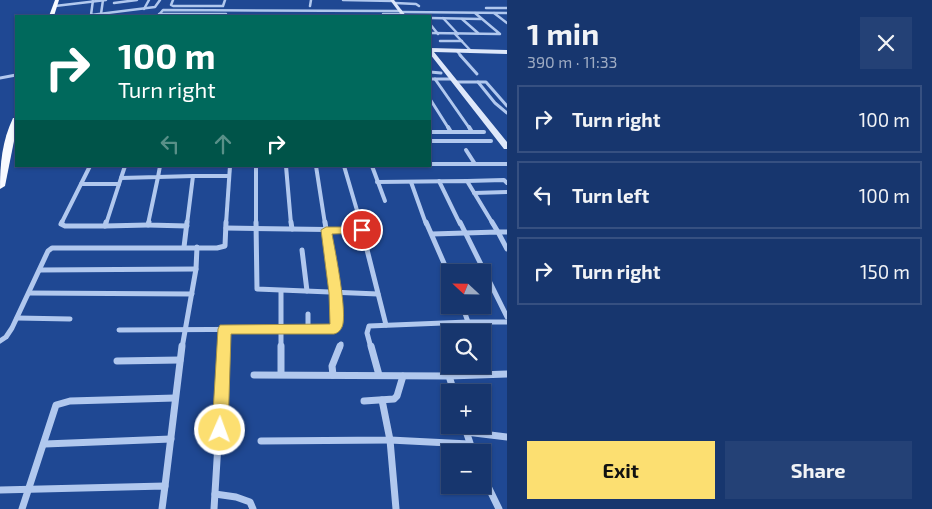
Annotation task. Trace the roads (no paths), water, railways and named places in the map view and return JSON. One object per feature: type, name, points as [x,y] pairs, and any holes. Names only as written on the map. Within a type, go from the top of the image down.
[{"type":"main road","points":[[51,15],[56,3]]},
{"type":"main road","points":[[0,186],[8,144],[15,123]]},
{"type":"street","points":[[56,3],[104,0],[101,14]]},
{"type":"street","points":[[138,0],[114,1],[114,6],[144,9],[155,7],[160,0]]},
{"type":"street","points":[[94,1],[90,15],[113,13],[133,7],[138,0]]},
{"type":"street","points":[[144,9],[149,0]]},
{"type":"street","points":[[173,0],[171,6],[222,6],[225,0]]},
{"type":"street","points":[[183,6],[186,0]]},
{"type":"street","points":[[197,6],[198,0]]},
{"type":"street","points":[[310,6],[311,0]]},
{"type":"street","points":[[343,0],[416,4],[419,6],[394,3]]},
{"type":"street","points":[[210,6],[212,1]]},
{"type":"street","points":[[394,3],[402,13]]},
{"type":"street","points":[[493,5],[507,7]]},
{"type":"street","points":[[486,8],[507,7]]},
{"type":"street","points":[[159,15],[163,10],[224,15],[237,14],[237,10]]},
{"type":"street","points":[[159,15],[185,15],[237,10],[316,11],[317,14],[507,13]]},
{"type":"street","points":[[249,10],[249,15]]},
{"type":"street","points":[[260,10],[260,15]]},
{"type":"street","points":[[271,10],[272,15]]},
{"type":"street","points":[[294,10],[295,15]]},
{"type":"street","points":[[282,11],[283,15]]},
{"type":"street","points":[[304,11],[306,15]]},
{"type":"street","points":[[431,34],[500,34],[475,13]]},
{"type":"street","points":[[494,13],[507,23]]},
{"type":"street","points":[[431,18],[481,19]]},
{"type":"street","points":[[443,18],[471,51]]},
{"type":"street","points":[[462,18],[478,34]]},
{"type":"street","points":[[500,18],[507,18]]},
{"type":"street","points":[[431,25],[438,34]]},
{"type":"street","points":[[440,41],[462,41]]},
{"type":"street","points":[[431,50],[507,52]]},
{"type":"street","points":[[457,51],[477,74]]},
{"type":"street","points":[[433,59],[454,80],[507,146]]},
{"type":"street","points":[[431,72],[441,72]]},
{"type":"street","points":[[0,78],[15,75]]},
{"type":"street","points":[[431,79],[488,83],[507,106]]},
{"type":"street","points":[[435,79],[472,132]]},
{"type":"street","points":[[478,82],[495,103],[507,114]]},
{"type":"street","points":[[431,100],[452,132]]},
{"type":"street","points":[[431,132],[484,132]]},
{"type":"street","points":[[431,141],[491,142]]},
{"type":"street","points":[[466,150],[474,164]]},
{"type":"street","points":[[431,164],[507,164]]},
{"type":"street","points":[[89,167],[61,224],[65,226],[187,226]]},
{"type":"street","points":[[105,226],[125,167]]},
{"type":"street","points":[[148,225],[160,167]]},
{"type":"street","points":[[0,341],[8,335],[48,251],[52,248],[220,248],[224,246],[230,167]]},
{"type":"street","points":[[256,167],[257,289],[378,294]]},
{"type":"street","points":[[286,167],[292,229]]},
{"type":"street","points":[[119,330],[329,330],[336,328],[335,293],[316,167]]},
{"type":"street","points":[[344,167],[386,325]]},
{"type":"street","points":[[372,167],[384,201]]},
{"type":"street","points":[[184,247],[193,176]]},
{"type":"street","points":[[121,178],[229,176]]},
{"type":"street","points":[[439,181],[507,316]]},
{"type":"street","points":[[467,181],[507,249]]},
{"type":"street","points":[[377,182],[506,181]]},
{"type":"street","points":[[410,182],[445,264]]},
{"type":"street","points":[[80,184],[119,184]]},
{"type":"street","points":[[474,193],[507,192]]},
{"type":"street","points":[[226,228],[362,230]]},
{"type":"street","points":[[432,234],[507,232]]},
{"type":"street","points":[[162,509],[180,360],[196,269],[197,247]]},
{"type":"street","points":[[302,250],[307,292]]},
{"type":"street","points":[[40,270],[196,269]]},
{"type":"street","points":[[281,291],[281,374]]},
{"type":"street","points":[[29,293],[192,294]]},
{"type":"street","points":[[308,314],[308,329]]},
{"type":"street","points":[[465,314],[468,322]]},
{"type":"street","points":[[17,318],[70,319]]},
{"type":"street","points":[[379,375],[374,363],[367,329],[369,326],[507,322]]},
{"type":"street","points":[[214,509],[225,329]]},
{"type":"street","points":[[333,374],[332,366],[341,344]]},
{"type":"street","points":[[117,361],[180,360]]},
{"type":"street","points":[[254,375],[449,376],[507,374]]},
{"type":"street","points":[[364,401],[394,399],[397,396],[403,376]]},
{"type":"street","points":[[449,376],[452,384]]},
{"type":"street","points":[[22,509],[54,409],[64,402],[176,398]]},
{"type":"street","points":[[382,400],[390,440],[396,509]]},
{"type":"street","points":[[261,441],[390,440],[469,444],[466,434]]},
{"type":"street","points":[[491,434],[507,437]]},
{"type":"street","points":[[44,444],[171,439]]},
{"type":"street","points":[[0,490],[165,486]]},
{"type":"street","points":[[491,493],[499,509]]},
{"type":"street","points":[[216,494],[247,500],[253,509]]}]
